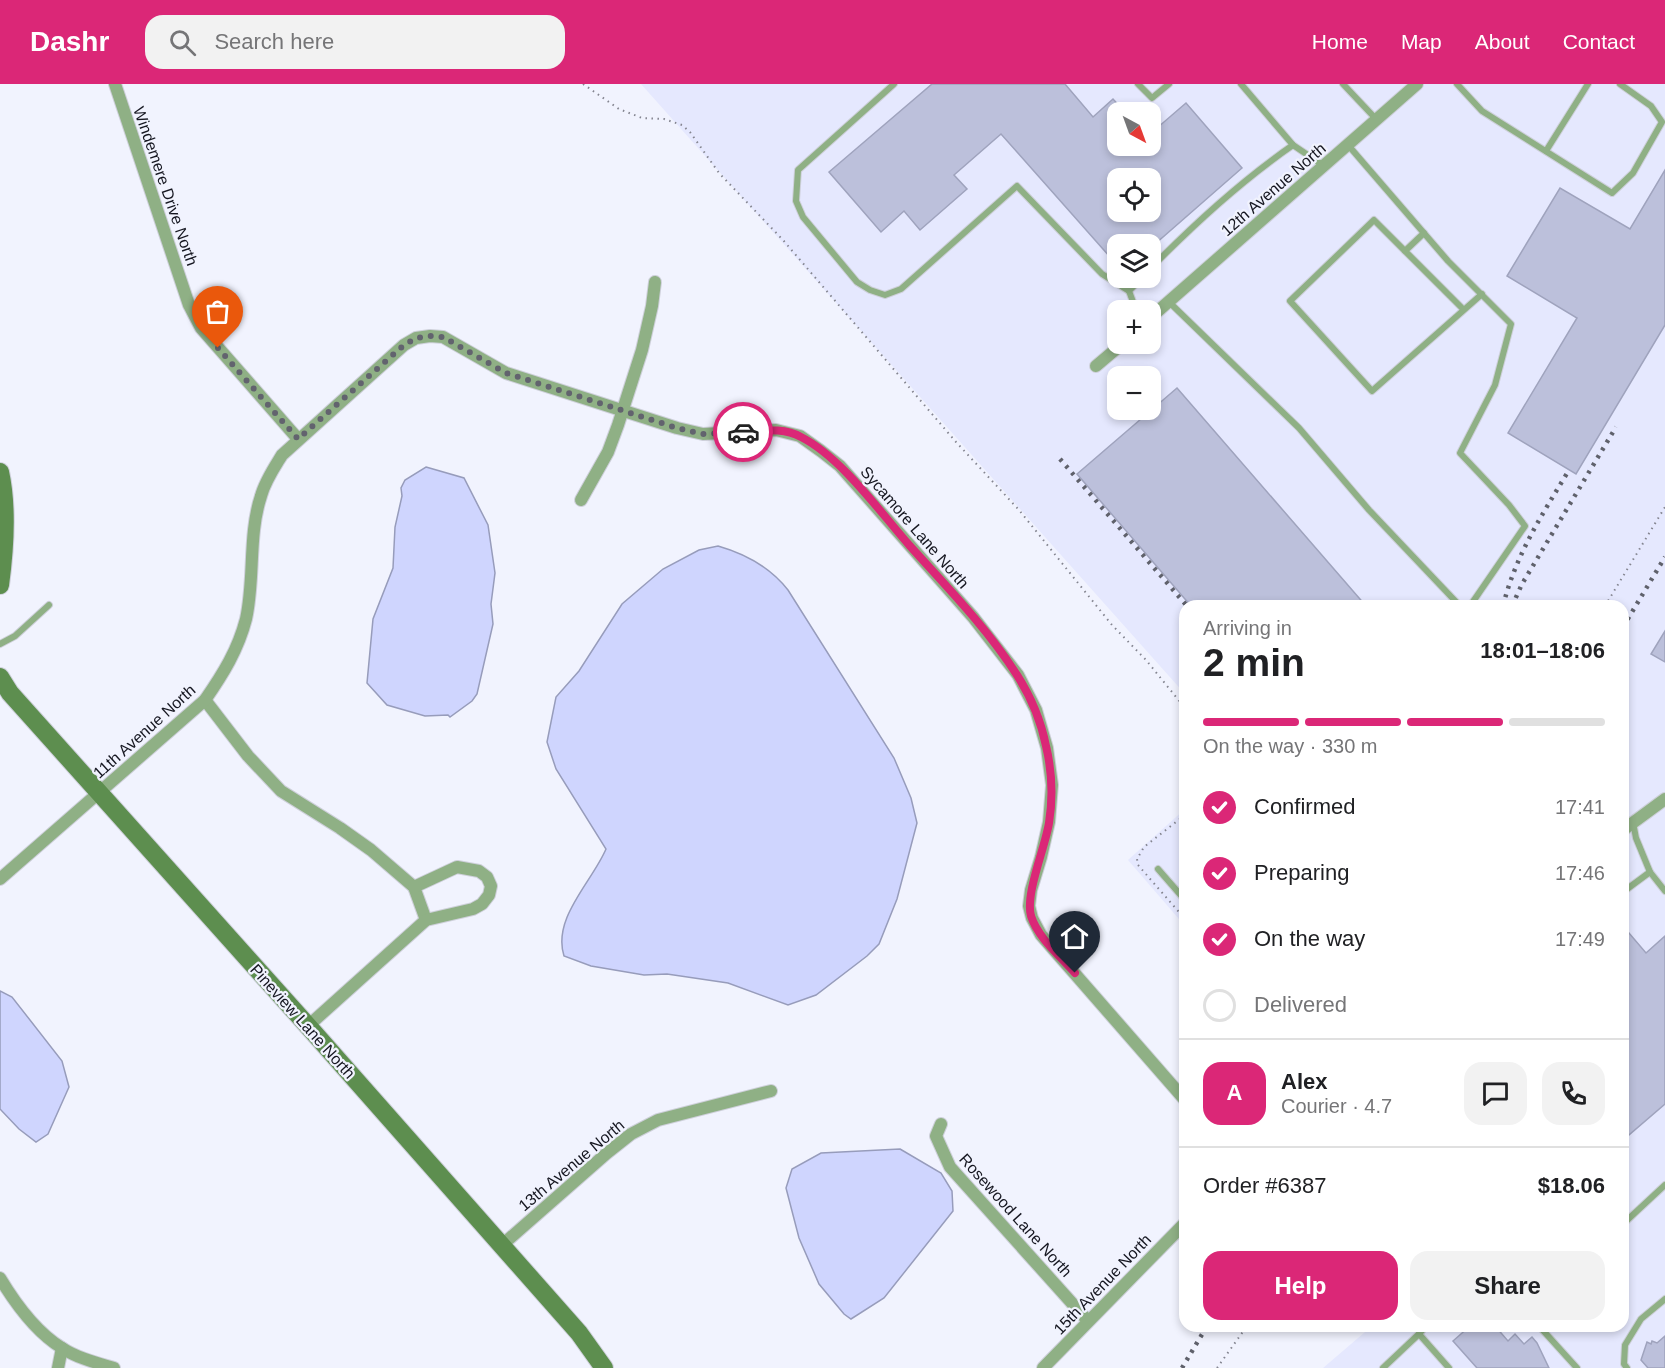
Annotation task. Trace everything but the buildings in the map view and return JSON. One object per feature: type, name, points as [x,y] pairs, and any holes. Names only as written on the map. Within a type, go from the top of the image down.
[{"type":"street","name":"Windemere Drive North","points":[[115,84],[189,305],[207,335],[298,439]]},
{"type":"street","name":"12th Avenue North","points":[[1161,309],[1417,84]]},
{"type":"street","points":[[581,500],[608,452],[623,410],[642,350],[655,282]]},
{"type":"street","name":"Sycamore Lane North","points":[[298,439],[404,345],[416,338],[430,336],[443,337],[506,373],[703,434],[776,429],[800,436],[840,466],[986,633],[1017,675],[1036,710],[1047,748],[1052,785],[1049,822],[1031,890],[1029,906],[1032,918],[1041,935],[1179,1093]]},
{"type":"street","points":[[1096,366],[1110,354]]},
{"type":"street","name":"11th Avenue North","points":[[0,879],[205,700],[224,673],[238,646],[246,617],[256,518],[261,496],[276,465],[298,439]]},
{"type":"street","points":[[0,472],[3,484],[5,525],[0,585]]},
{"type":"street","name":"Pineview Lane North","points":[[0,676],[10,693],[308,1026],[579,1334],[604,1368]]},
{"type":"street","points":[[205,700],[248,756],[281,791],[371,850],[414,887],[426,920]]},
{"type":"street","points":[[1629,826],[1665,799]]},
{"type":"street","points":[[308,1026],[426,920],[447,917],[473,909],[482,904],[489,895],[491,886],[487,877],[479,871],[457,867],[414,887]]},
{"type":"street","name":"13th Avenue North","points":[[501,1246],[631,1134],[658,1120],[771,1091]]},
{"type":"street","name":"Rosewood Lane North","points":[[941,1124],[936,1136],[950,1167],[1088,1321]]},
{"type":"street","name":"15th Avenue North","points":[[1043,1368],[1179,1229]]},
{"type":"street","points":[[0,1278],[22,1310],[62,1348],[114,1368]]},
{"type":"street","points":[[58,1368],[62,1348]]},
{"type":"lane","points":[[894,84],[798,170],[795,201],[802,217],[857,282],[885,295],[901,290],[1017,186],[1102,274],[1129,291],[1132,300]]},
{"type":"lane","points":[[1138,84],[1152,98],[1168,84]]},
{"type":"lane","points":[[1241,84],[1293,146],[1325,167]]},
{"type":"lane","points":[[1343,84],[1376,120]]},
{"type":"lane","points":[[1457,84],[1482,111],[1612,193],[1633,173],[1662,122],[1651,106],[1620,84]]},
{"type":"lane","points":[[1546,151],[1588,84]]},
{"type":"lane","points":[[1348,145],[1424,233],[1511,324],[1495,385],[1460,453],[1526,526],[1474,600]]},
{"type":"lane","points":[[1161,258],[1256,170],[1293,146]]},
{"type":"lane","points":[[1464,310],[1374,220],[1290,300],[1372,391],[1464,310],[1482,294]]},
{"type":"lane","points":[[1405,251],[1424,233]]},
{"type":"lane","points":[[1129,291],[1132,288]]},
{"type":"lane","points":[[1169,302],[1299,428],[1369,510],[1454,600]]},
{"type":"lane","points":[[0,644],[15,636],[49,605]]},
{"type":"lane","points":[[1634,822],[1636,838],[1650,872],[1665,891]]},
{"type":"lane","points":[[1158,869],[1179,893]]},
{"type":"lane","points":[[1629,888],[1650,872]]},
{"type":"lane","points":[[1629,1218],[1665,1185]]},
{"type":"lane","points":[[1627,1368],[1624,1364],[1625,1345],[1641,1319],[1665,1299]]},
{"type":"lane","points":[[1544,1332],[1577,1368]]},
{"type":"lane","points":[[1383,1368],[1419,1334],[1449,1368]]},
{"type":"path","points":[[583,84],[619,109],[642,118],[664,119],[681,124],[690,132],[718,173],[783,240],[956,442],[1019,510],[1112,625],[1146,660],[1179,701]]},
{"type":"path","points":[[1609,600],[1665,507]]},
{"type":"path","points":[[1167,829],[1179,819]]},
{"type":"path","points":[[1217,1368],[1243,1332]]},
{"type":"shaded area","points":[[641,84],[1665,84],[1665,1368],[1323,1368],[1365,1332],[1629,1332],[1629,600],[1179,600],[1179,687]]},
{"type":"shaded area","points":[[1179,814],[1179,919],[1128,860]]},
{"type":"water","points":[[426,467],[464,478],[488,525],[495,573],[491,604],[493,624],[477,694],[472,701],[450,717],[448,715],[425,716],[387,705],[367,683],[373,619],[393,568],[395,527],[402,496],[401,488],[405,480]]},
{"type":"water","points":[[718,546],[757,562],[788,590],[894,758],[911,798],[917,823],[897,899],[879,944],[816,995],[788,1005],[728,983],[667,974],[644,975],[591,966],[564,956],[562,942],[568,914],[606,849],[556,769],[547,742],[556,697],[579,671],[622,604],[663,569],[699,550]]},
{"type":"water","points":[[0,991],[12,997],[62,1061],[69,1087],[48,1134],[36,1142],[19,1129],[0,1109]]},
{"type":"water","points":[[900,1149],[941,1173],[952,1191],[953,1211],[884,1298],[851,1319],[819,1284],[799,1238],[786,1188],[792,1169],[821,1153]]},
{"type":"railway","points":[[1515,600],[1522,584],[1616,427]]},
{"type":"railway","points":[[1060,459],[1182,600]]},
{"type":"railway","points":[[1505,600],[1522,552],[1569,470]]},
{"type":"railway","points":[[1629,617],[1665,557]]},
{"type":"railway","points":[[1182,1368],[1203,1332]]},
{"type":"way so far","points":[[218,348],[298,439],[404,345],[416,338],[430,336],[443,337],[506,373],[677,428],[703,434],[743,432]]},
{"type":"route","points":[[743,432],[776,429],[800,436],[840,466],[973,617],[1017,675],[1036,710],[1047,748],[1052,785],[1049,822],[1029,906],[1032,918],[1041,935],[1075,973]]}]
